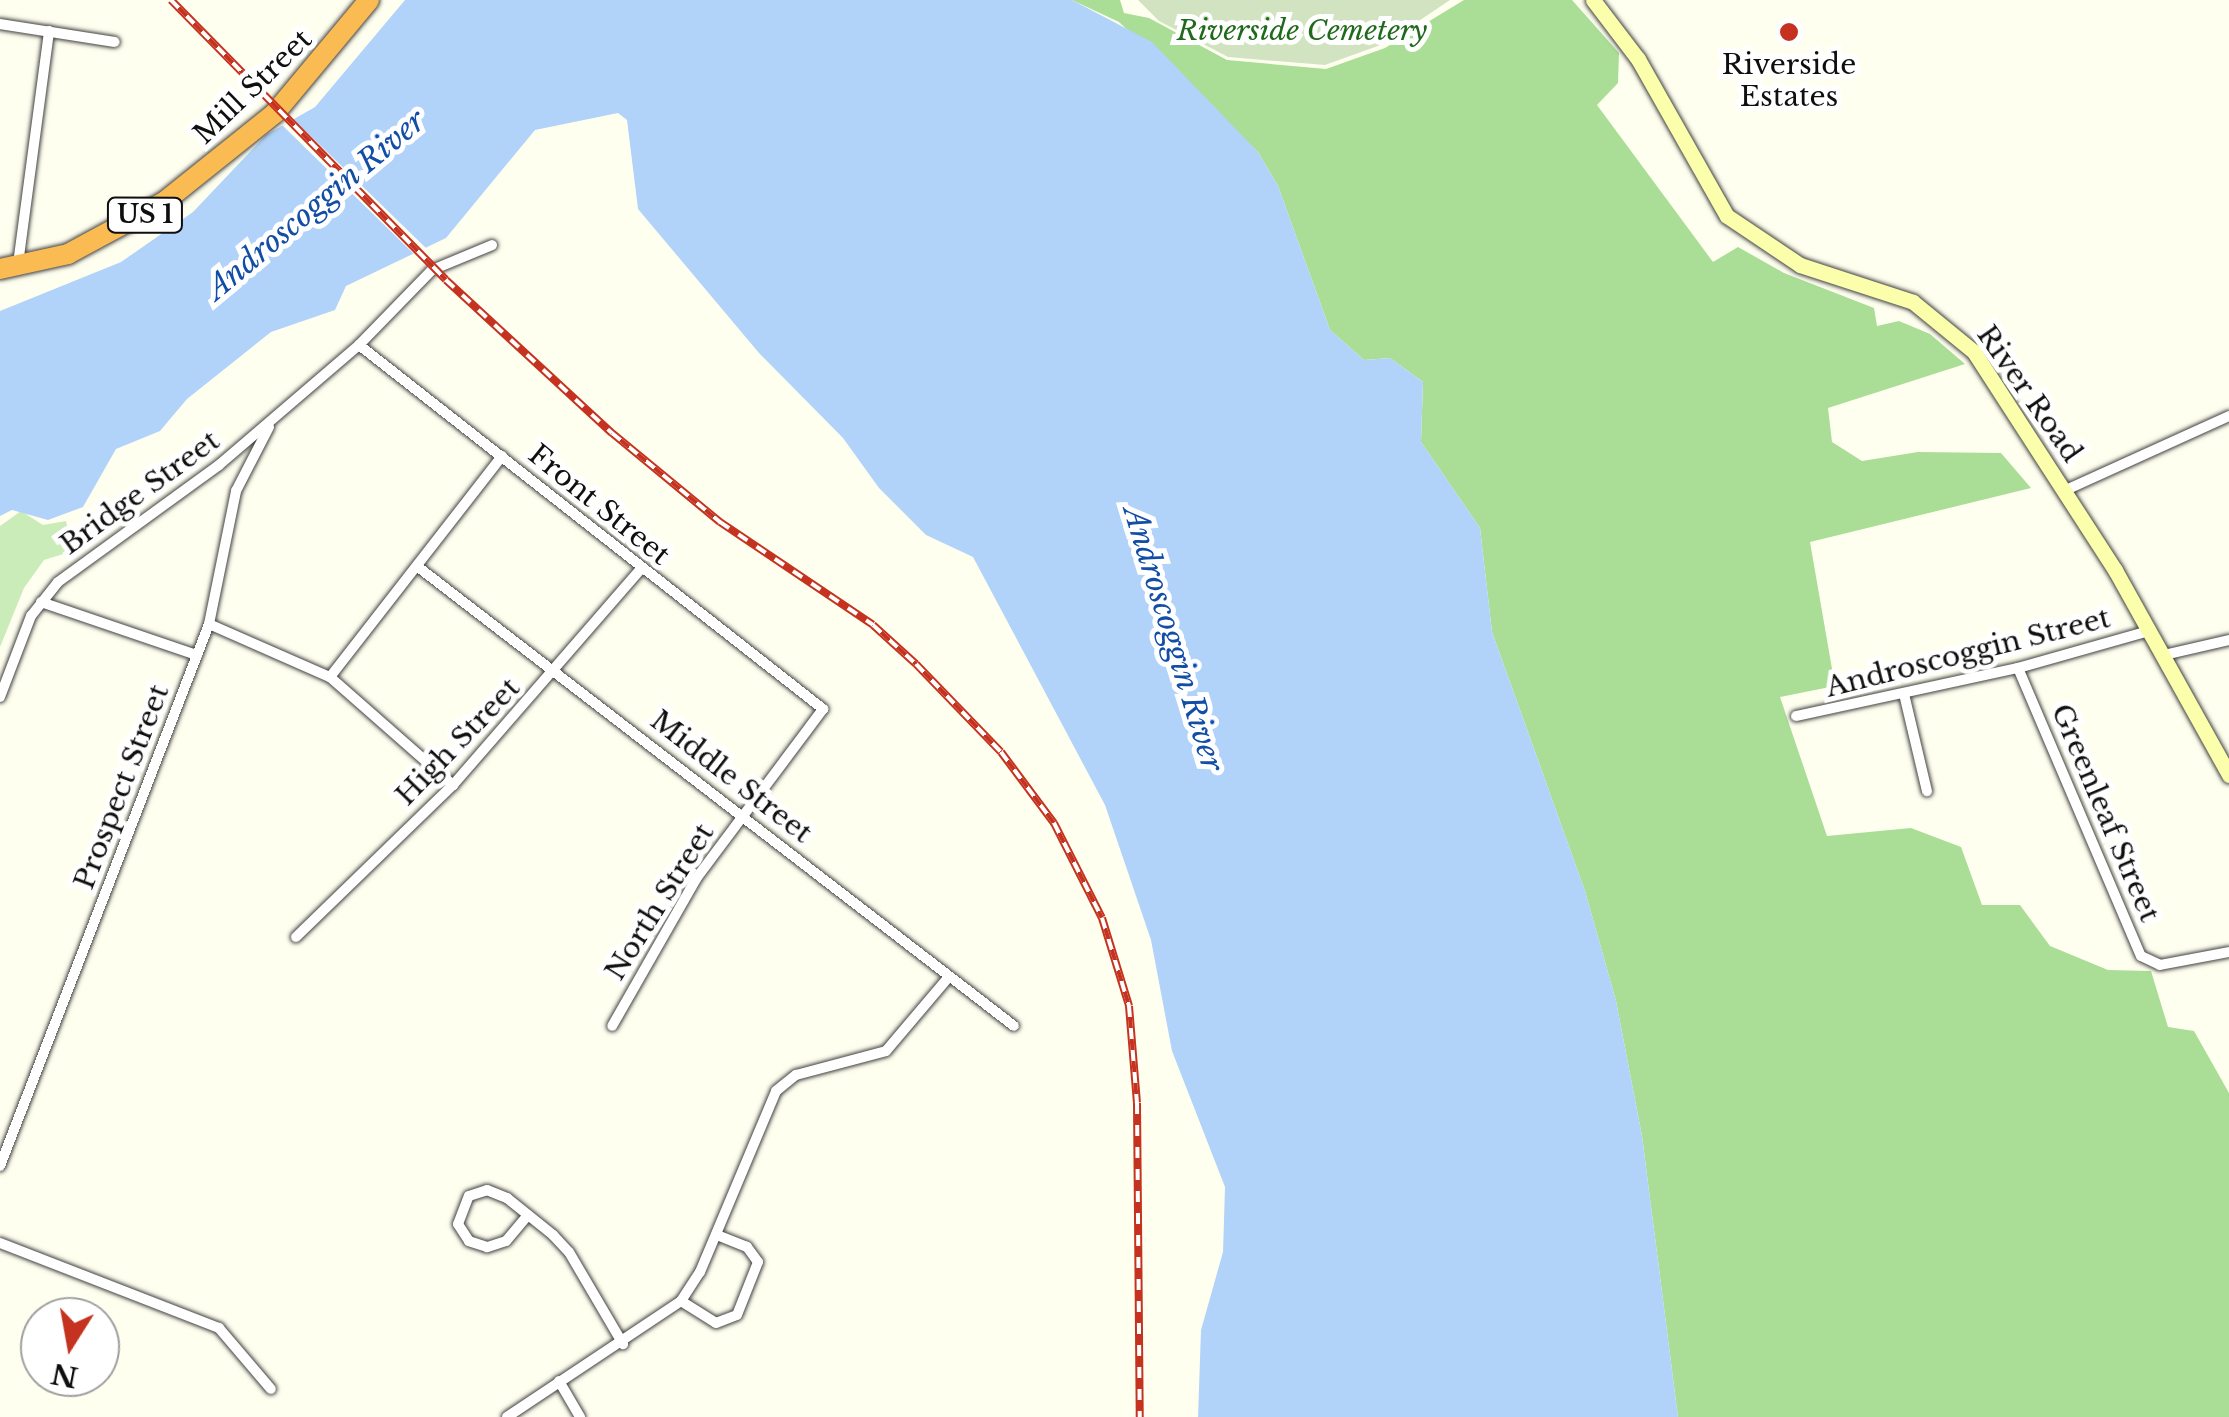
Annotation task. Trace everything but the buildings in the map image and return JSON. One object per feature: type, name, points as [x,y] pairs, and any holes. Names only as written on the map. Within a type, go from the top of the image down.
[{"type":"highway","name":"Mill Street","points":[[9,267],[109,236],[213,166],[312,74],[369,0]]},
{"type":"street","name":"River Road","points":[[1593,0],[1638,60],[1727,216],[1773,252],[1886,290],[1940,319],[1993,377],[2150,631],[2229,775]]},
{"type":"street","points":[[0,24],[115,42]]},
{"type":"street","points":[[9,267],[49,31]]},
{"type":"street","points":[[359,345],[432,270],[492,245]]},
{"type":"street","name":"Bridge Street","points":[[0,697],[41,602],[82,561],[272,422],[359,345]]},
{"type":"street","name":"Front Street","points":[[359,345],[824,709]]},
{"type":"street","points":[[2066,490],[2229,416]]},
{"type":"street","name":"Prospect Street","points":[[0,1166],[197,655],[208,624],[232,504],[272,422]]},
{"type":"street","points":[[330,677],[502,456]]},
{"type":"street","name":"Middle Street","points":[[418,567],[743,813],[946,979],[1014,1026]]},
{"type":"street","name":"High Street","points":[[296,937],[453,785],[557,672],[642,569]]},
{"type":"street","points":[[41,602],[197,655]]},
{"type":"street","points":[[208,624],[330,677],[453,785]]},
{"type":"street","name":"Androscoggin Street","points":[[1796,716],[2018,668],[2150,631]]},
{"type":"street","points":[[2164,655],[2229,640]]},
{"type":"street","name":"Greenleaf Street","points":[[2018,668],[2140,956],[2160,965],[2229,952]]},
{"type":"street","points":[[1904,694],[1926,791]]},
{"type":"street","name":"North Street","points":[[612,1026],[696,878],[824,709]]},
{"type":"street","points":[[506,1417],[623,1344],[681,1301],[717,1235],[776,1091],[796,1074],[886,1051],[946,979]]},
{"type":"street","points":[[528,1216],[506,1241],[487,1247],[469,1242],[458,1224],[462,1204],[487,1190],[528,1216],[569,1252],[623,1344]]},
{"type":"street","points":[[681,1301],[716,1323],[737,1315],[758,1262],[747,1246],[717,1235]]},
{"type":"street","points":[[0,1243],[219,1328],[271,1388]]},
{"type":"street","points":[[559,1381],[580,1417]]},
{"type":"green space","points":[[1072,0],[1120,0],[1124,13],[1149,18],[1227,60],[1326,69],[1385,48],[1464,0],[1572,0],[1619,53],[1618,83],[1597,105],[1713,262],[1738,247],[1784,273],[1874,308],[1877,326],[1899,321],[1930,334],[1965,364],[1828,408],[1832,442],[1862,461],[1918,452],[2001,453],[2031,488],[1810,542],[1835,686],[1780,697],[1827,836],[1911,828],[1961,847],[1982,905],[2020,905],[2050,946],[2108,970],[2151,971],[2168,1027],[2194,1031],[2229,1093],[2229,1417],[1678,1417],[1642,1136],[1616,1001],[1585,891],[1492,632],[1480,528],[1421,442],[1423,382],[1390,358],[1364,360],[1330,330],[1278,186],[1258,152],[1119,22]]},
{"type":"green space","name":"Riverside Cemetery","points":[[1138,0],[1450,0],[1386,43],[1325,65],[1228,57],[1159,21]]},
{"type":"green space","points":[[21,511],[43,525],[66,521],[73,551],[44,560],[24,588],[0,647],[0,526]]},
{"type":"water","name":"Androscoggin River","points":[[405,0],[1072,0],[1152,42],[1258,152],[1278,186],[1330,330],[1364,360],[1390,358],[1423,382],[1421,442],[1480,528],[1492,632],[1585,891],[1616,1001],[1642,1136],[1678,1417],[1198,1417],[1201,1330],[1223,1252],[1225,1187],[1172,1051],[1151,940],[1105,805],[973,557],[926,535],[879,488],[843,438],[759,353],[638,209],[627,120],[618,113],[535,130],[446,238],[346,286],[335,310],[271,332],[187,399],[160,431],[116,449],[83,507],[48,520],[12,510],[0,516],[0,311],[121,262],[193,212],[266,135],[315,107]]},
{"type":"pier","points":[[290,116],[430,252],[417,257],[279,122]]},
{"type":"railway","points":[[171,0],[446,280],[612,433],[720,522],[873,625],[916,664],[1001,752],[1054,823],[1102,918],[1129,1006],[1137,1103],[1140,1417]]},
{"type":"place","name":"Riverside Estates","points":[[1789,32]]}]
